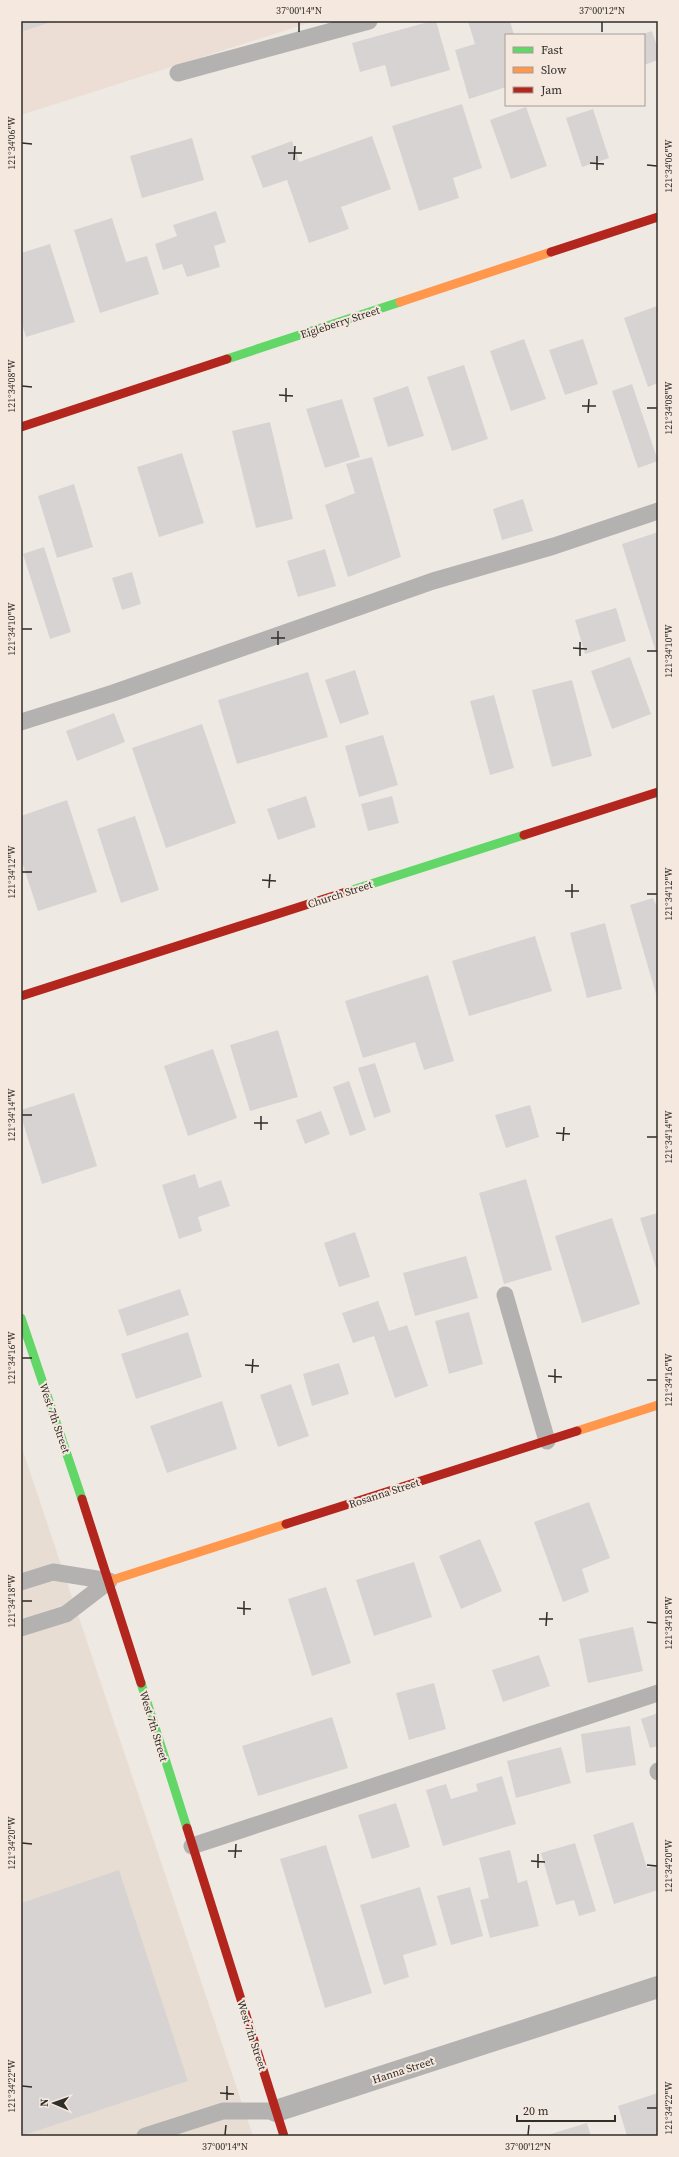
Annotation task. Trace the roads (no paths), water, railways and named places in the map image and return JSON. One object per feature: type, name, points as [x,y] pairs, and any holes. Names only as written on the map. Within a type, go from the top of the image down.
[{"type":"street","name":"Eigleberry Street","points":[[21,427],[658,217]]},
{"type":"street","name":"Church Street","points":[[21,996],[658,792]]},
{"type":"street","name":"West 7th Street","points":[[21,1318],[109,1582],[284,2136]]},
{"type":"street","name":"Rosanna Street","points":[[109,1582],[658,1405]]},
{"type":"street","name":"Hanna Street","points":[[276,2111],[658,1987]]},
{"type":"lane","points":[[178,73],[370,21]]},
{"type":"lane","points":[[21,722],[120,690],[433,581],[554,546],[658,511]]},
{"type":"lane","points":[[506,1295],[547,1441]]},
{"type":"lane","name":"Rosanna Street","points":[[21,1582],[53,1572],[109,1582]]},
{"type":"lane","name":"Rosanna Street","points":[[21,1628],[66,1614],[109,1582]]},
{"type":"lane","points":[[192,1846],[658,1693]]},
{"type":"lane","name":"Hanna Street","points":[[145,2136],[223,2111],[276,2111]]}]
